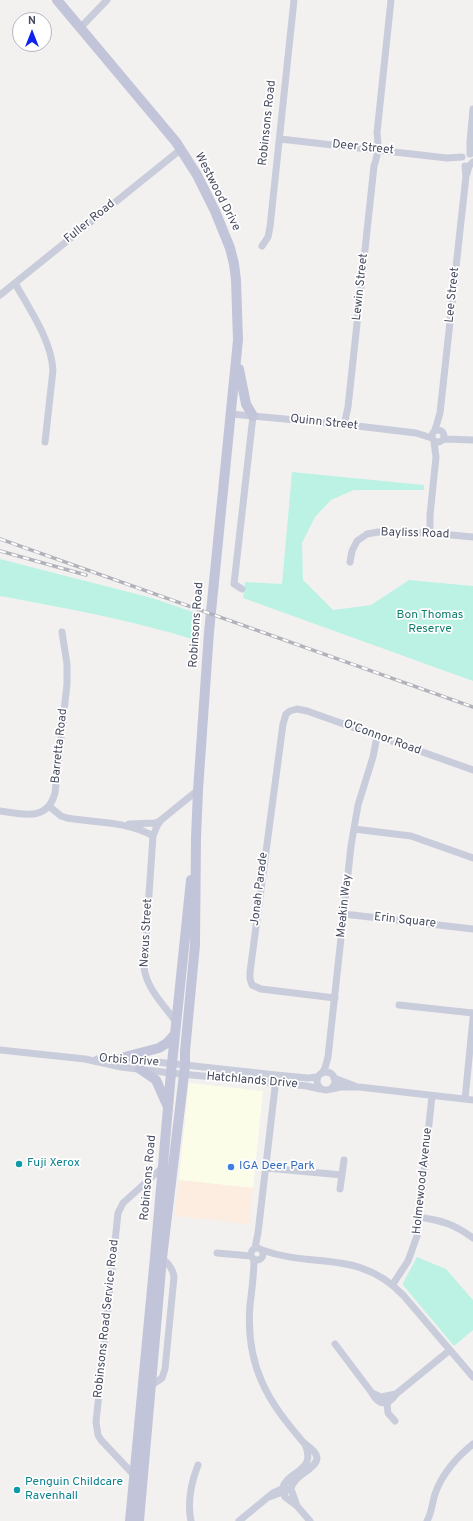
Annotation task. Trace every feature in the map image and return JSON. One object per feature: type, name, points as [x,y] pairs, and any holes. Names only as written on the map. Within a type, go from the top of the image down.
[{"type":"main road","name":"Westwood Drive","points":[[57,0],[176,142],[197,175],[215,211],[230,248],[236,280],[237,347],[231,414]]},
{"type":"main road","points":[[237,347],[243,395],[253,416]]},
{"type":"main road","name":"Robinsons Road","points":[[158,1258],[185,1070],[185,1051],[195,946],[198,790],[209,625],[231,414]]},
{"type":"main road","name":"Robinsons Road","points":[[139,1521],[146,1387],[158,1258],[163,1167],[171,1068],[196,838]]},
{"type":"main road","points":[[120,1058],[160,1048],[175,1034]]},
{"type":"main road","points":[[140,1069],[156,1080],[168,1107]]},
{"type":"main road","name":"Robinsons Road","points":[[130,1521],[134,1475],[146,1387]]},
{"type":"street","points":[[80,28],[107,0]]},
{"type":"street","name":"Robinsons Road","points":[[262,246],[268,237],[270,227],[294,0]]},
{"type":"street","name":"Lewin Street","points":[[346,425],[374,166],[377,158],[375,150],[391,0]]},
{"type":"street","name":"Lee Street","points":[[428,532],[473,109]]},
{"type":"street","name":"Deer Street","points":[[280,139],[468,161]]},
{"type":"street","name":"Fuller Road","points":[[0,294],[180,150]]},
{"type":"street","points":[[15,283],[46,340],[52,361],[53,370],[45,442]]},
{"type":"street","name":"Quinn Street","points":[[231,414],[346,425],[473,440]]},
{"type":"street","points":[[242,589],[234,584],[253,416]]},
{"type":"street","name":"Bayliss Road","points":[[350,562],[352,551],[357,542],[367,534],[378,532],[428,532],[473,537]]},
{"type":"street","name":"Barretta Road","points":[[49,806],[52,802],[54,793],[67,684],[67,664],[62,632]]},
{"type":"street","name":"O'Connor Road","points":[[290,711],[297,709],[302,710],[473,770]]},
{"type":"street","name":"Jonah Parade","points":[[290,711],[284,718],[279,750],[250,972],[251,982],[254,987],[261,989],[335,998]]},
{"type":"street","name":"Meakin Way","points":[[319,1075],[325,1068],[328,1057],[354,829],[359,799],[381,737]]},
{"type":"street","name":"Nexus Street","points":[[121,825],[155,823],[161,820],[198,790]]},
{"type":"street","points":[[0,811],[37,814],[44,811],[49,806]]},
{"type":"street","name":"Nexus Street","points":[[49,806],[61,816],[67,818],[121,825],[141,830],[153,836]]},
{"type":"street","name":"Nexus Street","points":[[161,820],[153,836],[144,975],[154,992],[176,1022]]},
{"type":"street","points":[[354,829],[411,836],[473,858]]},
{"type":"street","name":"Erin Square","points":[[344,914],[471,927]]},
{"type":"street","points":[[399,1005],[473,1013]]},
{"type":"street","points":[[464,1099],[473,1018]]},
{"type":"street","name":"Orbis Drive","points":[[0,1050],[85,1059],[140,1069],[171,1068]]},
{"type":"street","name":"Meakin Way","points":[[328,1057],[333,1076]]},
{"type":"street","name":"Orbis Drive","points":[[85,1059],[120,1058],[171,1068]]},
{"type":"street","points":[[171,1068],[185,1070]]},
{"type":"street","name":"Hatchlands Drive","points":[[185,1070],[308,1078],[319,1075]]},
{"type":"street","name":"Hatchlands Drive","points":[[185,1070],[275,1083],[308,1086],[320,1089]]},
{"type":"street","points":[[359,1087],[327,1072],[319,1075],[316,1082],[320,1089],[326,1090],[341,1087],[359,1087],[473,1100]]},
{"type":"street","points":[[276,1075],[249,1324],[250,1341],[261,1381],[285,1420],[305,1444],[315,1453],[316,1460],[314,1465],[294,1481],[291,1489],[297,1506]]},
{"type":"street","points":[[331,1089],[334,1084],[333,1076]]},
{"type":"street","name":"Holmewood Avenue","points":[[393,1284],[408,1261],[417,1236],[432,1096]]},
{"type":"street","points":[[340,1189],[344,1160]]},
{"type":"street","name":"Robinsons Road Service Road","points":[[134,1475],[101,1440],[96,1428],[97,1414],[118,1213],[123,1203],[163,1167]]},
{"type":"street","points":[[266,1168],[342,1175]]},
{"type":"street","points":[[420,1217],[446,1222],[460,1228],[473,1238]]},
{"type":"street","points":[[217,1253],[257,1254],[349,1264],[373,1272],[393,1284],[473,1377]]},
{"type":"street","points":[[335,1344],[372,1392],[376,1400],[383,1403],[387,1403],[393,1399],[396,1394],[450,1350]]},
{"type":"street","points":[[372,1392],[381,1397],[396,1394]]},
{"type":"street","points":[[387,1403],[388,1412],[395,1421]]},
{"type":"street","points":[[305,1444],[309,1458],[305,1467],[285,1482],[282,1491],[285,1497],[297,1506],[310,1521]]},
{"type":"street","points":[[430,1519],[435,1494],[440,1481],[460,1455],[473,1444]]},
{"type":"street","points":[[191,1521],[189,1504],[191,1484],[198,1465]]},
{"type":"street","points":[[239,1521],[273,1493],[291,1489]]},
{"type":"shaded area","points":[[189,1083],[263,1091],[253,1188],[179,1180]]},
{"type":"shaded area","points":[[179,1180],[253,1188],[249,1224],[175,1216]]},
{"type":"green space","name":"Bon Thomas Reserve","points":[[292,472],[424,485],[424,490],[354,490],[331,500],[315,517],[302,543],[303,580],[333,610],[371,605],[409,580],[473,586],[473,681],[243,598],[245,582],[282,584]]},
{"type":"green space","points":[[0,559],[152,598],[199,614],[195,640],[123,620],[0,596]]},
{"type":"green space","points":[[417,1257],[446,1269],[473,1300],[473,1330],[454,1346],[403,1285]]},
{"type":"railway","points":[[0,539],[473,707]]},
{"type":"railway","points":[[0,551],[86,575]]},
{"type":"place","name":"Fuji Xerox","points":[[19,1164]]},
{"type":"place","name":"IGA Deer Park","points":[[231,1167]]},
{"type":"place","name":"Penguin Childcare Ravenhall","points":[[17,1490]]}]
